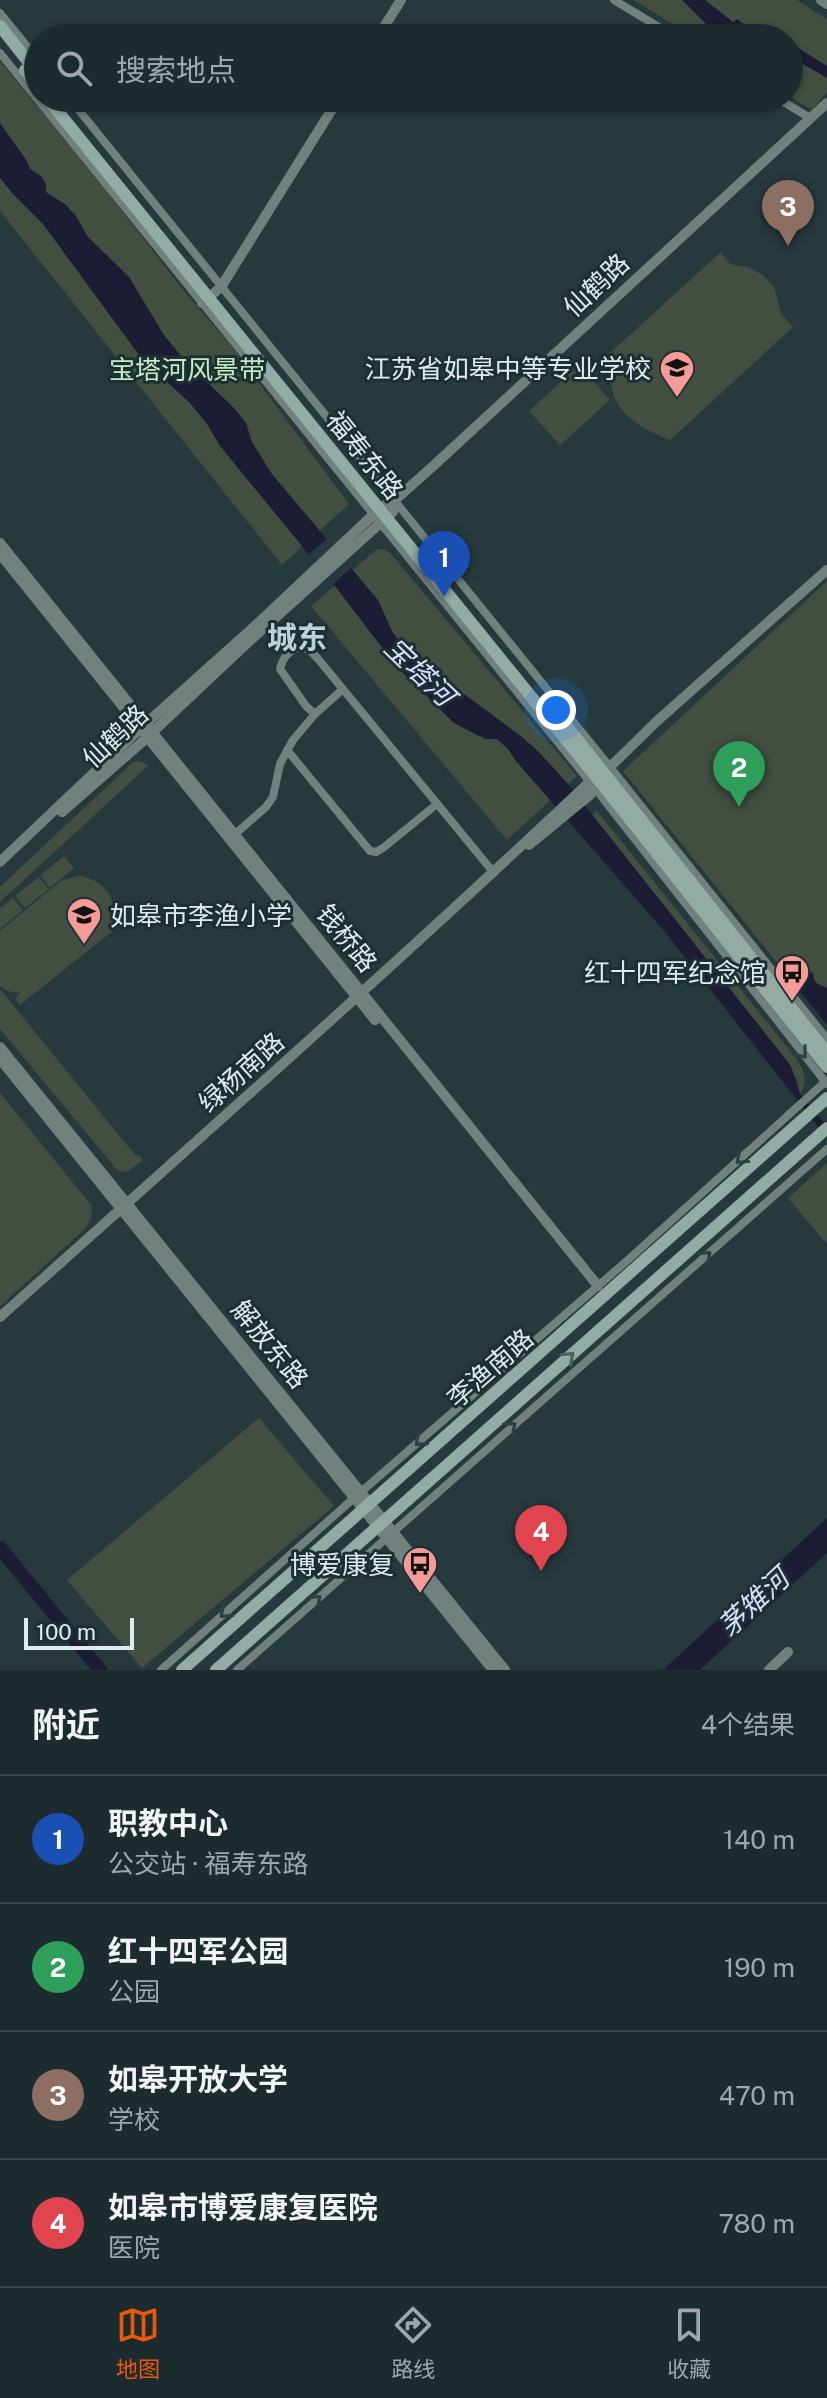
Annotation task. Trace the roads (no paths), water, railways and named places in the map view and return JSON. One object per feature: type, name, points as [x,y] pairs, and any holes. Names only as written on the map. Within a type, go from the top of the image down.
[{"type":"main road","points":[[0,26],[24,56]]},
{"type":"main road","points":[[0,39],[24,69]]},
{"type":"main road","name":"福寿东路","points":[[59,112],[212,296]]},
{"type":"main road","name":"福寿东路","points":[[69,112],[827,1067]]},
{"type":"main road","name":"福寿东路","points":[[597,781],[827,1053]]},
{"type":"main road","name":"李渔南路","points":[[182,1670],[795,1127],[802,1112],[813,1103],[827,1098]]},
{"type":"main road","points":[[795,1127],[809,1134],[808,1144]]},
{"type":"main road","name":"李渔南路","points":[[216,1670],[385,1529],[824,1131]]},
{"type":"street","points":[[386,24],[401,0]]},
{"type":"street","points":[[614,0],[654,24]]},
{"type":"street","points":[[821,0],[827,4]]},
{"type":"street","points":[[0,13],[24,43]]},
{"type":"street","points":[[0,53],[24,81]]},
{"type":"street","name":"仙鹤路","points":[[0,862],[827,103]]},
{"type":"street","points":[[51,112],[212,296]]},
{"type":"street","points":[[79,112],[212,296]]},
{"type":"street","points":[[212,296],[330,112]]},
{"type":"street","points":[[800,112],[810,118]]},
{"type":"street","name":"钱桥路","points":[[0,543],[596,1288]]},
{"type":"street","name":"钱桥路","points":[[0,554],[235,834],[360,995]]},
{"type":"street","name":"绿杨南路","points":[[0,1317],[539,834],[630,746],[827,570]]},
{"type":"street","points":[[315,714],[280,669],[290,651],[299,647],[310,650],[494,873]]},
{"type":"street","points":[[235,834],[266,807],[273,797],[276,776],[287,750],[315,714],[343,689]]},
{"type":"street","name":"仙鹤路","points":[[0,871],[147,730]]},
{"type":"street","points":[[287,750],[370,851],[383,848],[437,804]]},
{"type":"street","points":[[597,781],[827,1039]]},
{"type":"street","points":[[597,781],[826,1082],[813,1103]]},
{"type":"street","name":"解放东路","points":[[0,1047],[367,1506],[493,1670]]},
{"type":"street","name":"解放东路","points":[[0,1059],[125,1205]]},
{"type":"street","points":[[161,1670],[358,1495],[802,1112]]},
{"type":"street","points":[[237,1670],[385,1529],[827,1149]]},
{"type":"street","name":"解放东路","points":[[385,1529],[505,1670]]},
{"type":"street","points":[[769,1670],[788,1652]]},
{"type":"water","points":[[682,0],[705,0],[733,22],[737,19],[743,24],[706,24]]},
{"type":"water","points":[[803,51],[827,66],[827,78],[803,64]]},
{"type":"water","name":"宝塔河","points":[[0,123],[30,169],[42,177],[46,192],[66,205],[88,237],[129,277],[164,335],[246,423],[252,442],[272,474],[378,600],[393,633],[410,654],[522,737],[568,784],[791,1066],[800,1094],[827,1126],[827,1138],[665,932],[508,749],[497,739],[485,739],[454,723],[396,666],[220,446],[190,403],[142,359],[43,224],[0,178]]},
{"type":"water","points":[[795,961],[813,973],[817,983],[827,988],[827,1025],[784,972]]},
{"type":"water","name":"茅雉河","points":[[827,1518],[827,1553],[700,1670],[663,1670]]},
{"type":"waterway","points":[[0,1548],[100,1670]]},
{"type":"place","name":"如皋开放大学","points":[[788,246]]},
{"type":"place","name":"江苏省如皋中等专业学校","points":[[677,399]]},
{"type":"place","name":"职教中心","points":[[444,597]]},
{"type":"place","name":"红十四军公园","points":[[739,807]]},
{"type":"place","name":"如皋市李渔小学","points":[[84,946]]},
{"type":"place","name":"红十四军纪念馆","points":[[792,1003]]},
{"type":"place","name":"如皋市博爱康复医院","points":[[541,1571]]},
{"type":"place","name":"博爱康复","points":[[420,1595]]},
{"type":"district","name":"城东","points":[[297,637]]},
{"type":"park label","name":"宝塔河风景带","points":[[187,369]]}]
